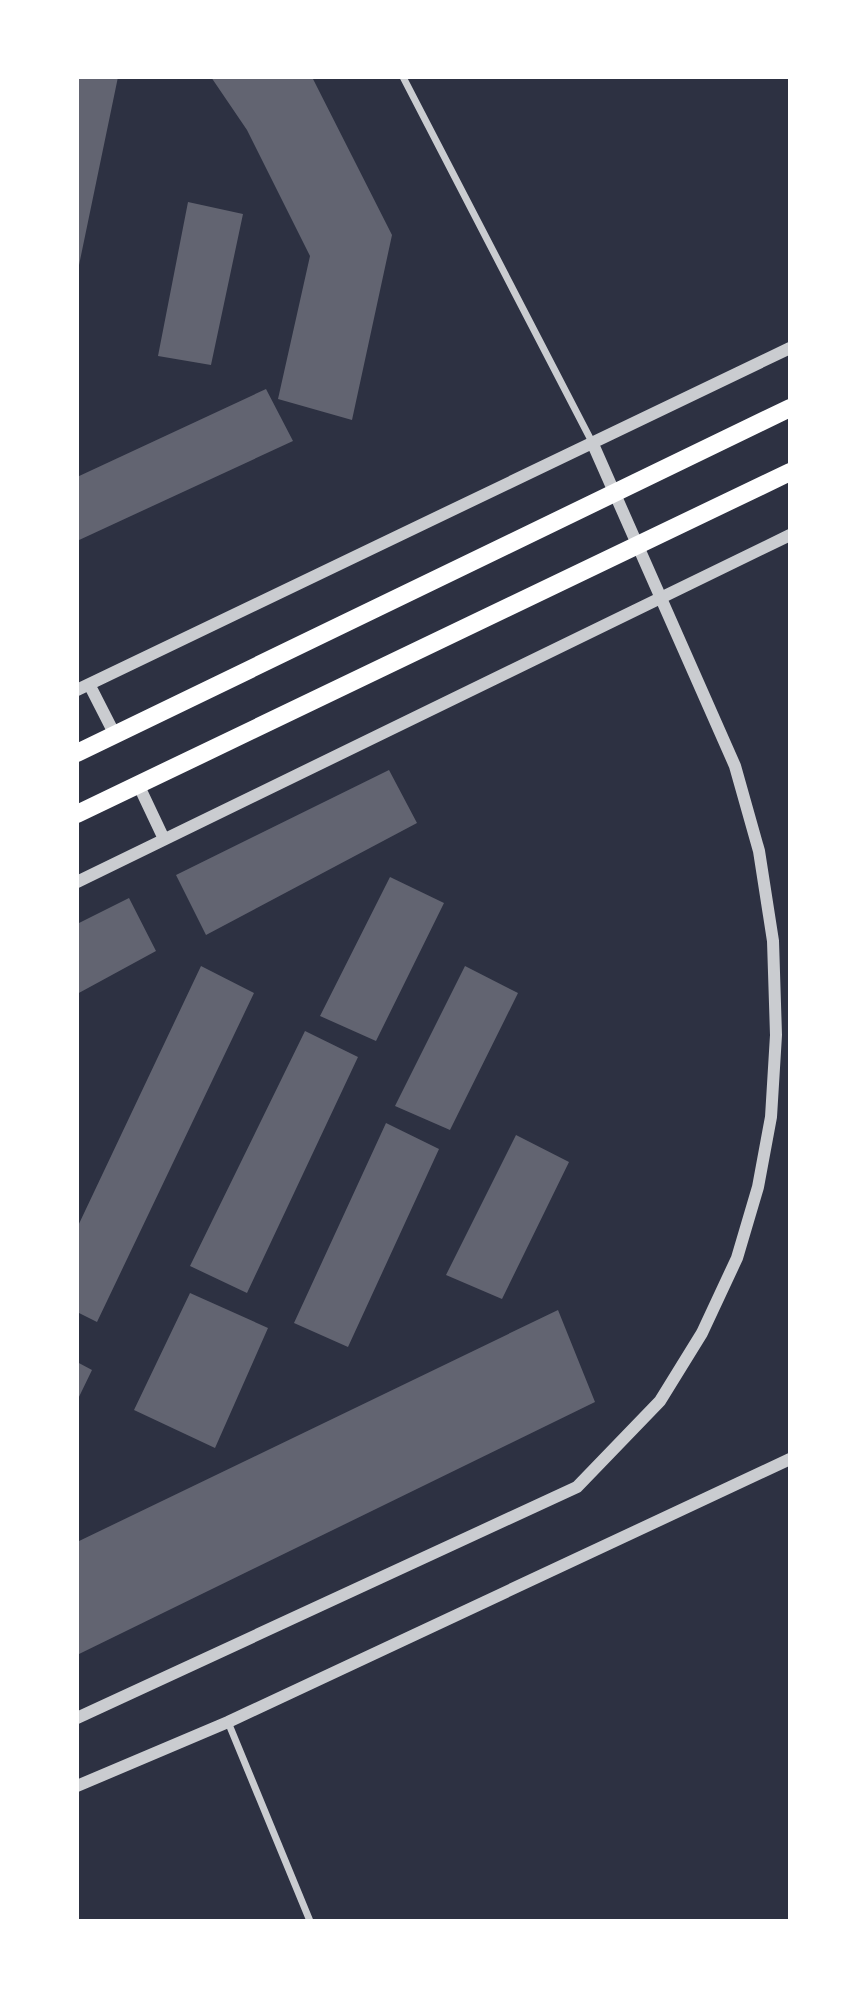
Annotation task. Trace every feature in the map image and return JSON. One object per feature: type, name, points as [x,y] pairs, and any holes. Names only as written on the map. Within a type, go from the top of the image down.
[{"type":"main road","points":[[77,753],[790,408]]},
{"type":"main road","points":[[77,814],[790,472]]},
{"type":"street","points":[[77,1718],[577,1487],[660,1401],[702,1333],[737,1258],[758,1187],[771,1117],[776,1035],[773,941],[759,851],[734,766],[592,442],[403,77]]},
{"type":"street","points":[[115,735],[83,687],[790,348]]},
{"type":"street","points":[[77,882],[790,535]]},
{"type":"street","points":[[138,784],[164,839]]},
{"type":"street","points":[[77,1786],[228,1721],[790,1459]]},
{"type":"street","points":[[228,1721],[310,1921]]},
{"type":"building","points":[[77,77],[118,77],[78,270],[77,269]]},
{"type":"building","points":[[211,77],[312,77],[392,235],[352,420],[278,399],[310,256],[247,130]]},
{"type":"building","points":[[188,202],[243,214],[211,365],[158,356]]},
{"type":"building","points":[[266,389],[293,441],[77,541],[77,477]]},
{"type":"building","points":[[389,770],[417,823],[206,935],[176,875]]},
{"type":"building","points":[[390,877],[444,903],[376,1041],[320,1016]]},
{"type":"building","points":[[129,898],[156,951],[77,994],[77,924]]},
{"type":"building","points":[[201,966],[254,993],[97,1322],[77,1312],[77,1228]]},
{"type":"building","points":[[465,966],[518,993],[450,1130],[395,1106]]},
{"type":"building","points":[[305,1031],[358,1057],[247,1293],[190,1266]]},
{"type":"building","points":[[386,1123],[439,1149],[348,1347],[294,1323]]},
{"type":"building","points":[[516,1135],[569,1162],[502,1299],[446,1275]]},
{"type":"building","points":[[190,1293],[268,1328],[215,1448],[134,1410]]},
{"type":"building","points":[[558,1310],[595,1402],[77,1655],[77,1542]]},
{"type":"building","points":[[77,1362],[92,1370],[77,1401]]}]
